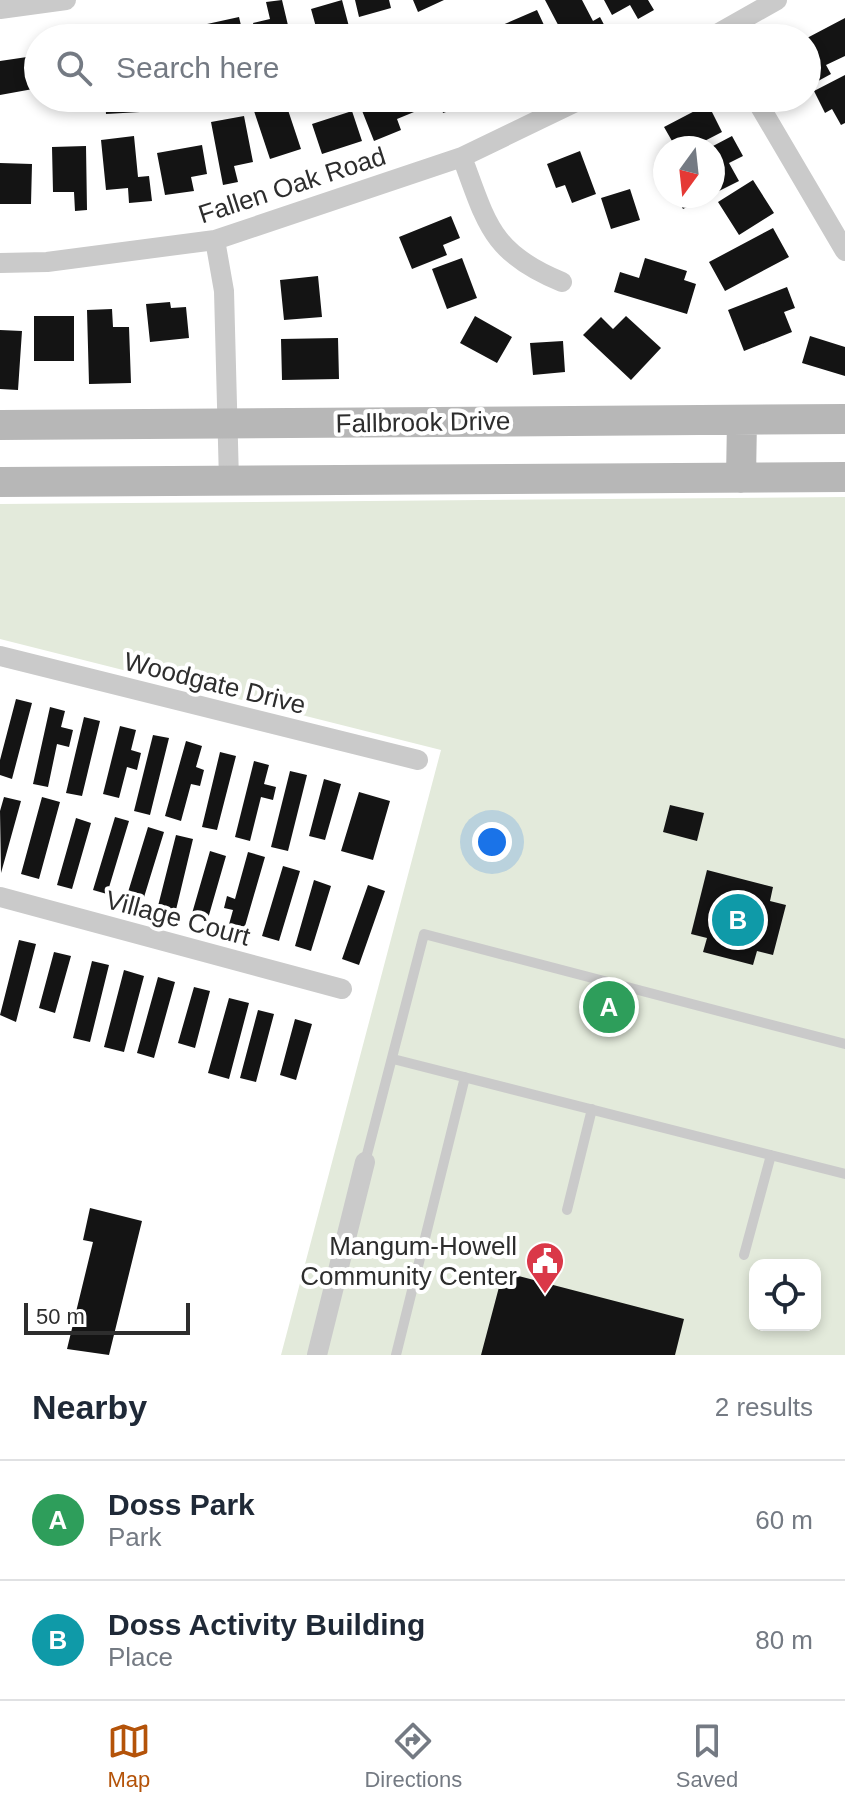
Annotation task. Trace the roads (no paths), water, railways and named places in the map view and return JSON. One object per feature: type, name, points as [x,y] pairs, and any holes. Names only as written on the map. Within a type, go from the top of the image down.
[{"type":"main road","name":"Fallbrook Drive","points":[[0,425],[845,419]]},
{"type":"main road","points":[[741,478],[742,420]]},
{"type":"main road","points":[[0,482],[845,477]]},
{"type":"street","points":[[0,9],[66,0]]},
{"type":"street","points":[[737,24],[777,0]]},
{"type":"street","name":"Fallen Oak Road","points":[[0,263],[47,262],[215,240],[462,157],[555,112]]},
{"type":"street","points":[[763,112],[845,251]]},
{"type":"street","points":[[462,157],[497,240],[514,259],[562,282]]},
{"type":"street","points":[[215,240],[224,291],[225,424],[229,481]]},
{"type":"street","name":"Woodgate Drive","points":[[0,656],[418,760]]},
{"type":"street","name":"Village Court","points":[[0,897],[342,989]]},
{"type":"street","points":[[317,1355],[365,1162]]},
{"type":"lane","points":[[365,1162],[424,934],[845,1044]]},
{"type":"lane","points":[[393,1059],[845,1174]]},
{"type":"lane","points":[[396,1355],[465,1077]]},
{"type":"lane","points":[[567,1210],[592,1109]]},
{"type":"lane","points":[[744,1255],[771,1155]]},
{"type":"place","name":"Doss Activity Building","points":[[738,920]]},
{"type":"place","name":"Doss Park","points":[[609,1007]]},
{"type":"place","name":"Mangum-Howell Community Center","points":[[545,1295]]}]
